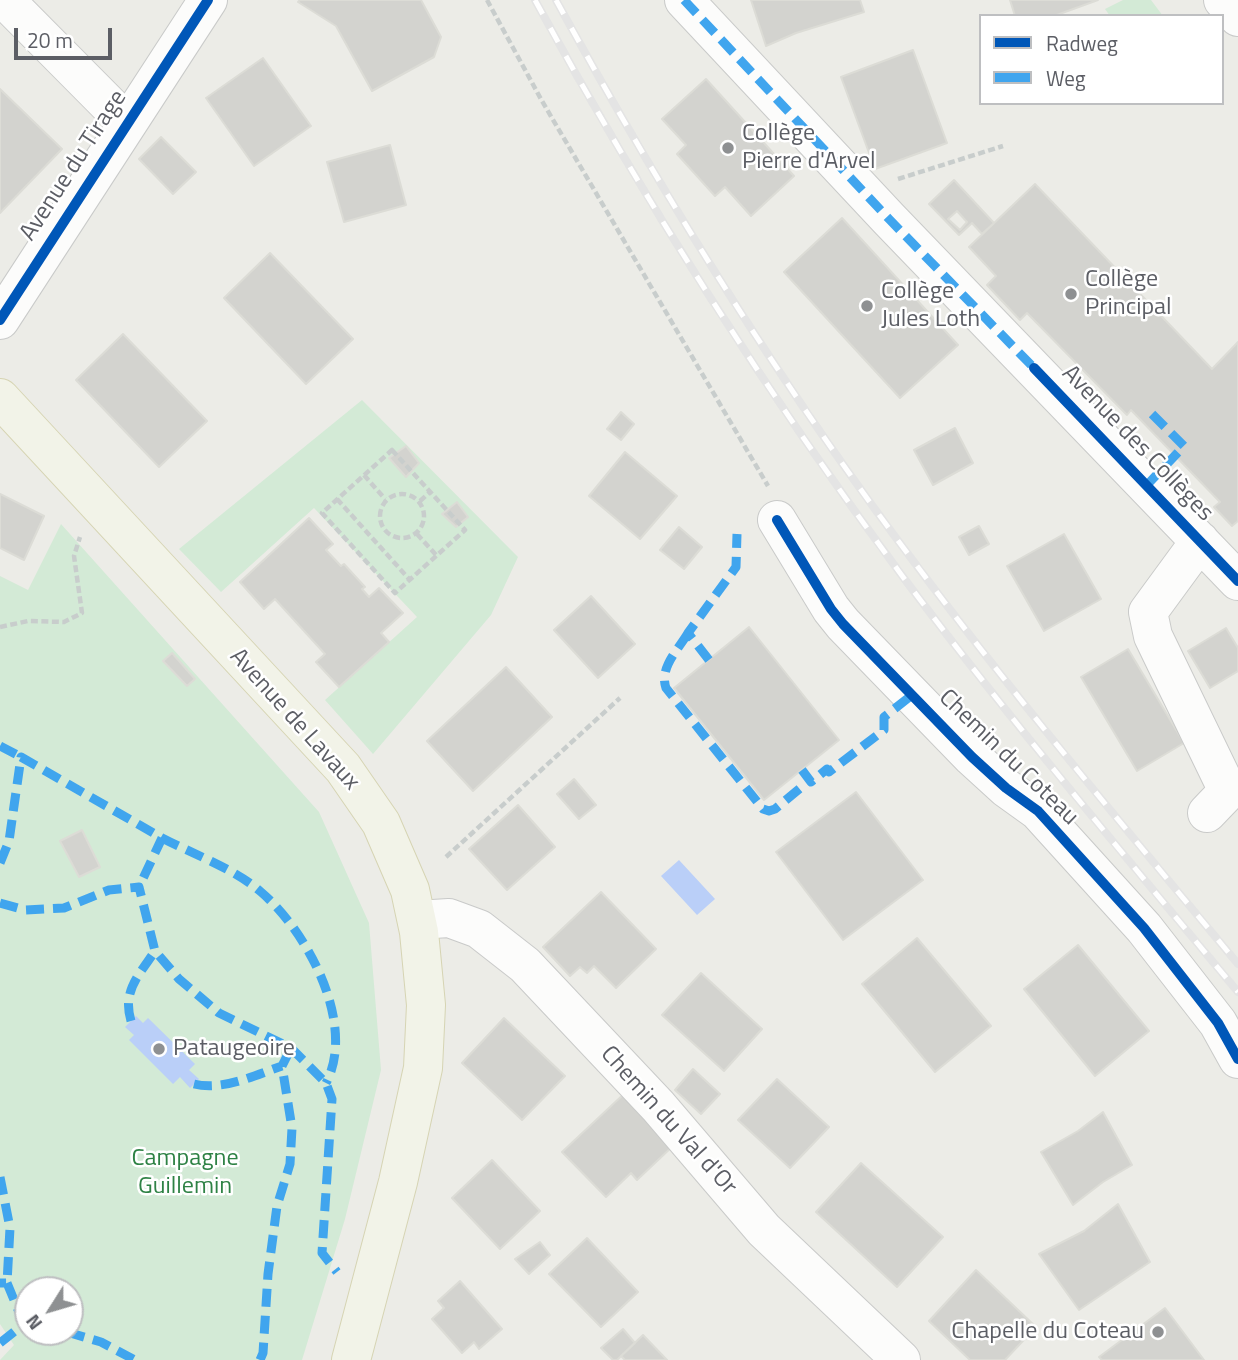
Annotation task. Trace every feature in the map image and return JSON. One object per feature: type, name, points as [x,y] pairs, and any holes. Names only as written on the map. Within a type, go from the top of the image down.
[{"type":"main road","name":"Avenue de Lavaux","points":[[0,398],[343,768],[381,823],[410,890],[424,970],[426,1005],[423,1068],[398,1182],[351,1360]]},
{"type":"street","points":[[5,0],[127,123]]},
{"type":"street","name":"Avenue du Tirage","points":[[0,320],[208,0]]},
{"type":"street","name":"Avenue des Collèges","points":[[684,0],[889,219],[1238,581]]},
{"type":"street","points":[[1223,0],[1238,17]]},
{"type":"street","name":"Chemin du Coteau","points":[[777,520],[843,624],[972,757],[1006,788],[1038,811],[1144,928],[1217,1023],[1238,1059]]},
{"type":"street","points":[[1200,541],[1148,612],[1153,636],[1228,791],[1207,813]]},
{"type":"street","name":"Chemin du Val d'Or","points":[[417,920],[449,918],[479,929],[524,965],[658,1106],[764,1230],[901,1360]]},
{"type":"path","points":[[487,0],[549,113],[785,515],[777,520]]},
{"type":"path","points":[[893,180],[1003,146]]},
{"type":"path","points":[[392,450],[430,492],[465,530],[396,593],[323,513],[392,450]]},
{"type":"path","points":[[364,475],[386,499]]},
{"type":"path","points":[[420,501],[430,492]]},
{"type":"path","points":[[401,493],[420,501],[425,517],[417,534],[400,539],[384,532],[378,515],[386,499],[401,493]]},
{"type":"path","points":[[338,499],[410,580]]},
{"type":"path","points":[[375,541],[384,532]]},
{"type":"path","points":[[417,534],[437,556]]},
{"type":"path","points":[[0,627],[28,621],[64,622],[82,613],[74,556],[80,537]]},
{"type":"path","points":[[446,857],[620,698]]},
{"type":"green space","points":[[1123,0],[1151,0],[1162,14],[1109,14],[1105,9]]},
{"type":"green space","points":[[362,400],[518,557],[491,615],[373,754],[325,700],[417,617],[314,508],[221,592],[179,549]]},
{"type":"green space","name":"Campagne Guillemin","points":[[61,524],[319,812],[369,923],[381,1070],[345,1219],[302,1360],[0,1360],[14,1345],[0,1324],[0,576],[28,590]]},
{"type":"water","points":[[679,860],[715,899],[697,915],[661,876]]},
{"type":"water","name":"Pataugeoire","points":[[136,1016],[143,1023],[148,1018],[195,1064],[189,1070],[199,1079],[190,1088],[180,1077],[173,1084],[129,1040],[134,1035],[125,1027]]},
{"type":"building","points":[[421,0],[441,37],[434,57],[372,91],[336,26],[298,2]]},
{"type":"building","points":[[751,0],[860,0],[864,12],[796,33],[766,46]]},
{"type":"building","points":[[1010,0],[1098,0],[1060,14],[1014,14]]},
{"type":"building","points":[[913,50],[947,143],[875,169],[841,77]]},
{"type":"building","points":[[263,58],[311,126],[254,166],[206,98]]},
{"type":"building","name":"Collège Pierre d'Arvel","points":[[706,79],[794,176],[751,216],[725,187],[715,196],[677,154],[686,145],[662,119]]},
{"type":"building","points":[[0,89],[62,149],[0,213]]},
{"type":"building","points":[[161,137],[196,172],[173,194],[139,159]]},
{"type":"building","points":[[390,145],[406,205],[344,222],[327,162]]},
{"type":"building","points":[[954,180],[994,223],[982,234],[972,223],[959,235],[929,204]],"holes":[[[957,211],[967,222],[960,230],[948,219]]]},
{"type":"building","points":[[1035,184],[1212,369],[1238,342],[1238,521],[1232,526],[1214,507],[1220,502],[1131,410],[1127,415],[1027,313],[1020,320],[987,285],[996,276],[969,247]]},
{"type":"building","name":"Collège Jules Loth","points":[[842,218],[958,345],[900,398],[784,272]]},
{"type":"building","points":[[270,253],[353,339],[306,384],[224,298]]},
{"type":"building","points":[[123,334],[207,421],[159,467],[76,380]]},
{"type":"building","points":[[621,412],[634,424],[621,440],[607,429]]},
{"type":"building","points":[[955,428],[973,463],[933,485],[914,450]]},
{"type":"building","points":[[406,446],[419,463],[406,477],[389,458]]},
{"type":"building","points":[[625,452],[677,496],[640,539],[589,496]]},
{"type":"building","points":[[0,494],[44,516],[24,560],[0,548]]},
{"type":"building","points":[[457,502],[468,517],[456,527],[442,514]]},
{"type":"building","points":[[309,518],[333,544],[326,550],[341,566],[344,564],[365,587],[362,589],[369,597],[379,588],[403,613],[381,633],[389,642],[339,687],[316,662],[325,654],[275,599],[264,609],[240,582]]},
{"type":"building","points":[[979,526],[989,544],[969,555],[959,537]]},
{"type":"building","points":[[679,527],[702,547],[684,569],[660,550]]},
{"type":"building","points":[[1064,534],[1101,599],[1044,631],[1007,566]]},
{"type":"building","points":[[591,596],[635,644],[598,678],[554,630]]},
{"type":"building","points":[[749,627],[839,740],[764,800],[674,688]]},
{"type":"building","points":[[1226,628],[1238,648],[1238,671],[1210,688],[1188,651]]},
{"type":"building","points":[[1128,649],[1184,743],[1137,771],[1081,677]]},
{"type":"building","points":[[172,653],[195,679],[187,686],[163,661]]},
{"type":"building","points":[[506,667],[552,717],[473,791],[427,741]]},
{"type":"building","points":[[574,779],[596,805],[579,819],[557,794]]},
{"type":"building","points":[[856,792],[923,880],[843,940],[776,852]]},
{"type":"building","points":[[518,805],[555,847],[507,890],[469,849]]},
{"type":"building","points":[[82,830],[100,867],[79,877],[60,841]]},
{"type":"building","points":[[601,892],[656,949],[616,988],[594,966],[587,973],[580,967],[570,976],[543,947]]},
{"type":"building","points":[[917,938],[991,1026],[935,1072],[862,984]]},
{"type":"building","points":[[1078,945],[1149,1031],[1095,1076],[1024,989]]},
{"type":"building","points":[[701,973],[762,1029],[724,1071],[662,1015]]},
{"type":"building","points":[[504,1018],[565,1076],[522,1120],[462,1063]]},
{"type":"building","points":[[693,1069],[720,1094],[701,1114],[675,1090]]},
{"type":"building","points":[[777,1079],[829,1127],[790,1168],[738,1120]]},
{"type":"building","points":[[626,1092],[675,1144],[637,1180],[631,1173],[606,1197],[562,1152]]},
{"type":"building","points":[[1103,1112],[1132,1165],[1103,1182],[1073,1205],[1041,1152],[1078,1131]]},
{"type":"building","points":[[492,1160],[540,1211],[500,1249],[452,1198]]},
{"type":"building","points":[[861,1163],[943,1237],[897,1287],[816,1212]]},
{"type":"building","points":[[1118,1204],[1150,1262],[1079,1310],[1039,1254],[1084,1231]]},
{"type":"building","points":[[587,1238],[638,1292],[601,1327],[549,1274]]},
{"type":"building","points":[[540,1242],[550,1255],[529,1274],[515,1259]]},
{"type":"building","points":[[976,1270],[1036,1327],[1005,1360],[970,1360],[929,1321]]},
{"type":"building","points":[[460,1281],[502,1329],[479,1349],[474,1342],[462,1353],[432,1319],[444,1308],[438,1301]]},
{"type":"building","name":"Chapelle du Coteau","points":[[1165,1308],[1204,1360],[1102,1360],[1099,1357]]},
{"type":"building","points":[[623,1329],[635,1343],[617,1360],[613,1360],[601,1348]]},
{"type":"building","points":[[643,1335],[667,1360],[625,1360],[621,1356]]},
{"type":"railway","points":[[535,0],[663,223],[803,438],[903,577],[984,683],[1238,992]]},
{"type":"railway","points":[[556,0],[639,146],[726,289],[867,498],[1035,717],[1238,964]]},
{"type":"marked path","points":[[684,0],[889,219],[1034,368]]},
{"type":"marked path","points":[[1147,409],[1184,446],[1147,485]]},
{"type":"marked path","points":[[709,660],[688,633],[736,567],[737,534]]},
{"type":"marked path","points":[[688,633],[667,666],[666,688],[763,809],[775,809],[810,780]]},
{"type":"marked path","points":[[802,770],[811,782],[827,769],[829,772],[884,730],[884,717],[912,695]]},
{"type":"marked path","points":[[0,746],[21,757]]},
{"type":"marked path","points":[[0,863],[9,841],[21,757],[162,838],[139,887]]},
{"type":"marked path","points":[[162,838],[251,884],[278,909],[295,930],[310,954],[331,1007],[335,1034],[334,1059],[326,1083]]},
{"type":"marked path","points":[[0,903],[25,910],[64,908],[109,890],[139,887],[155,951],[179,979],[219,1013],[291,1048],[326,1083],[332,1099],[322,1253],[337,1272]]},
{"type":"marked path","points":[[131,1021],[130,992],[155,951]]},
{"type":"marked path","points":[[260,1360],[263,1353],[268,1274],[277,1206],[290,1164],[292,1128],[282,1066],[291,1048]]},
{"type":"marked path","points":[[194,1084],[227,1084],[282,1066]]},
{"type":"marked path","points":[[0,1177],[10,1228],[7,1283],[0,1283]]},
{"type":"marked path","points":[[7,1283],[14,1300]]},
{"type":"marked path","points":[[0,1343],[14,1332]]},
{"type":"marked path","points":[[84,1337],[101,1342],[135,1360]]},
{"type":"cycle path","points":[[0,320],[208,0]]},
{"type":"cycle path","points":[[1034,368],[1238,581]]},
{"type":"cycle path","points":[[777,520],[843,624],[972,757],[1006,788],[1038,811],[1144,928],[1218,1023],[1238,1059]]},
{"type":"place","name":"Collège Pierre d'Arvel","points":[[728,148]]},
{"type":"place","name":"Collège Principal","points":[[1071,294]]},
{"type":"place","name":"Collège Jules Loth","points":[[867,306]]},
{"type":"place","name":"Pataugeoire","points":[[159,1049]]},
{"type":"place","name":"Chapelle du Coteau","points":[[1158,1332]]}]
